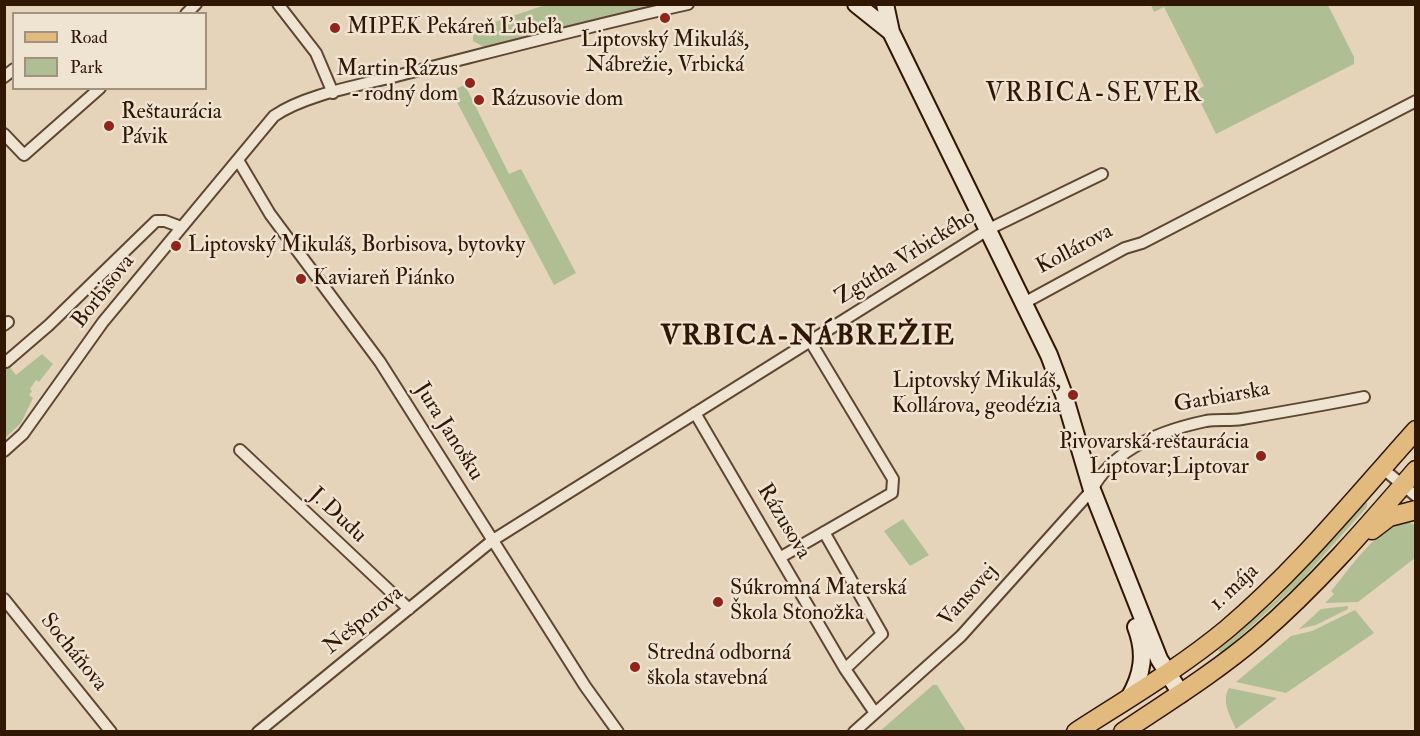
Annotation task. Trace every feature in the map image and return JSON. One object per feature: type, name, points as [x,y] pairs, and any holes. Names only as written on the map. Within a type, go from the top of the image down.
[{"type":"main road","points":[[1383,468],[1416,430]]},
{"type":"main road","name":"1. mája","points":[[1076,732],[1206,646],[1251,608],[1383,468]]},
{"type":"main road","points":[[1124,732],[1181,694],[1257,637],[1297,602],[1349,546],[1409,490],[1416,470]]},
{"type":"main road","points":[[1349,546],[1389,517],[1416,510]]},
{"type":"street","points":[[278,4],[316,53],[333,93]]},
{"type":"street","name":"Borbisova","points":[[4,451],[23,434],[103,322],[274,116],[286,108],[333,93],[552,35],[688,4]]},
{"type":"street","name":"Kollárova","points":[[856,4],[891,32]]},
{"type":"street","name":"Kollárova","points":[[885,4],[891,32],[1024,303],[1125,248],[1142,243],[1416,101]]},
{"type":"street","points":[[4,134],[24,155],[98,90]]},
{"type":"street","name":"Jura Janošku","points":[[238,160],[270,214],[380,362],[589,691],[618,732]]},
{"type":"street","name":"Zgútha Vrbického","points":[[493,540],[989,229],[1102,174]]},
{"type":"street","points":[[6,362],[56,318],[156,221],[165,221],[182,227]]},
{"type":"street","points":[[1024,303],[1064,395],[1092,490],[1157,655],[1181,694]]},
{"type":"street","name":"Rázusova","points":[[810,341],[892,479],[892,492],[824,532]]},
{"type":"street","name":"Garbiarska","points":[[1100,474],[1140,443],[1174,429],[1208,421],[1235,420],[1364,397]]},
{"type":"street","name":"Rázusova","points":[[695,413],[845,669],[875,713]]},
{"type":"street","name":"J. Dudu","points":[[240,450],[409,609]]},
{"type":"street","points":[[1383,468],[1409,490]]},
{"type":"street","name":"Vansovej","points":[[854,732],[961,636],[1092,490],[1100,474]]},
{"type":"street","points":[[781,557],[824,532],[882,634],[845,669]]},
{"type":"street","name":"Nešporova","points":[[258,732],[493,540]]},
{"type":"street","points":[[1124,568],[1124,595],[1141,640],[1143,657],[1139,677],[1129,698]]},
{"type":"street","name":"Socháňova","points":[[4,599],[111,732]]},
{"type":"green space","points":[[545,5],[658,5],[484,47],[473,41],[473,32],[477,28]]},
{"type":"green space","points":[[1151,5],[1328,5],[1354,57],[1354,64],[1216,134],[1195,91],[1204,86],[1164,7],[1154,12]]},
{"type":"green space","points":[[465,85],[509,174],[521,169],[576,273],[554,285],[451,91]]},
{"type":"green space","points":[[42,354],[53,364],[39,382],[36,380],[30,389],[32,391],[29,395],[33,398],[21,423],[5,438],[4,360],[16,375]]},
{"type":"green space","points":[[1363,502],[1367,503],[1367,507],[1299,583],[1221,654],[1218,650],[1276,600]]},
{"type":"green space","points":[[903,519],[929,555],[910,566],[884,531]]},
{"type":"green space","points":[[1408,522],[1415,525],[1415,558],[1358,602],[1325,603],[1334,594],[1331,591],[1375,540],[1397,525]]},
{"type":"green space","points":[[1348,606],[1348,609],[1316,625],[1299,629],[1321,609]]},
{"type":"green space","points":[[1355,610],[1374,633],[1286,693],[1236,682],[1291,636],[1312,631]]},
{"type":"green space","points":[[933,685],[937,685],[966,731],[880,731]]},
{"type":"green space","points":[[1229,688],[1277,698],[1236,729],[1226,703]]},
{"type":"place","name":"Liptovský Mikuláš, Nábrežie, Vrbická","points":[[665,18]]},
{"type":"place","name":"MIPEK Pekáreň Ľubeľa","points":[[335,28]]},
{"type":"place","name":"Martin Rázus - rodný dom","points":[[470,83]]},
{"type":"place","name":"Rázusovie dom","points":[[479,100]]},
{"type":"place","name":"Reštaurácia Pávik","points":[[109,126]]},
{"type":"place","name":"Liptovský Mikuláš, Borbisova, bytovky","points":[[176,246]]},
{"type":"place","name":"Kaviareň Piánko","points":[[301,279]]},
{"type":"place","name":"Liptovský Mikuláš, Kollárova, geodézia","points":[[1073,395]]},
{"type":"place","name":"Pivovarská reštaurácia Liptovar;Liptovar","points":[[1261,456]]},
{"type":"place","name":"Súkromná Materská Škola Stonožka","points":[[718,602]]},
{"type":"place","name":"Stredná odborná škola stavebná","points":[[635,667]]},
{"type":"district","name":"VRBICA-SEVER","points":[[1094,95]]},
{"type":"district","name":"VRBICA-NÁBREŽIE","points":[[808,338]]}]
